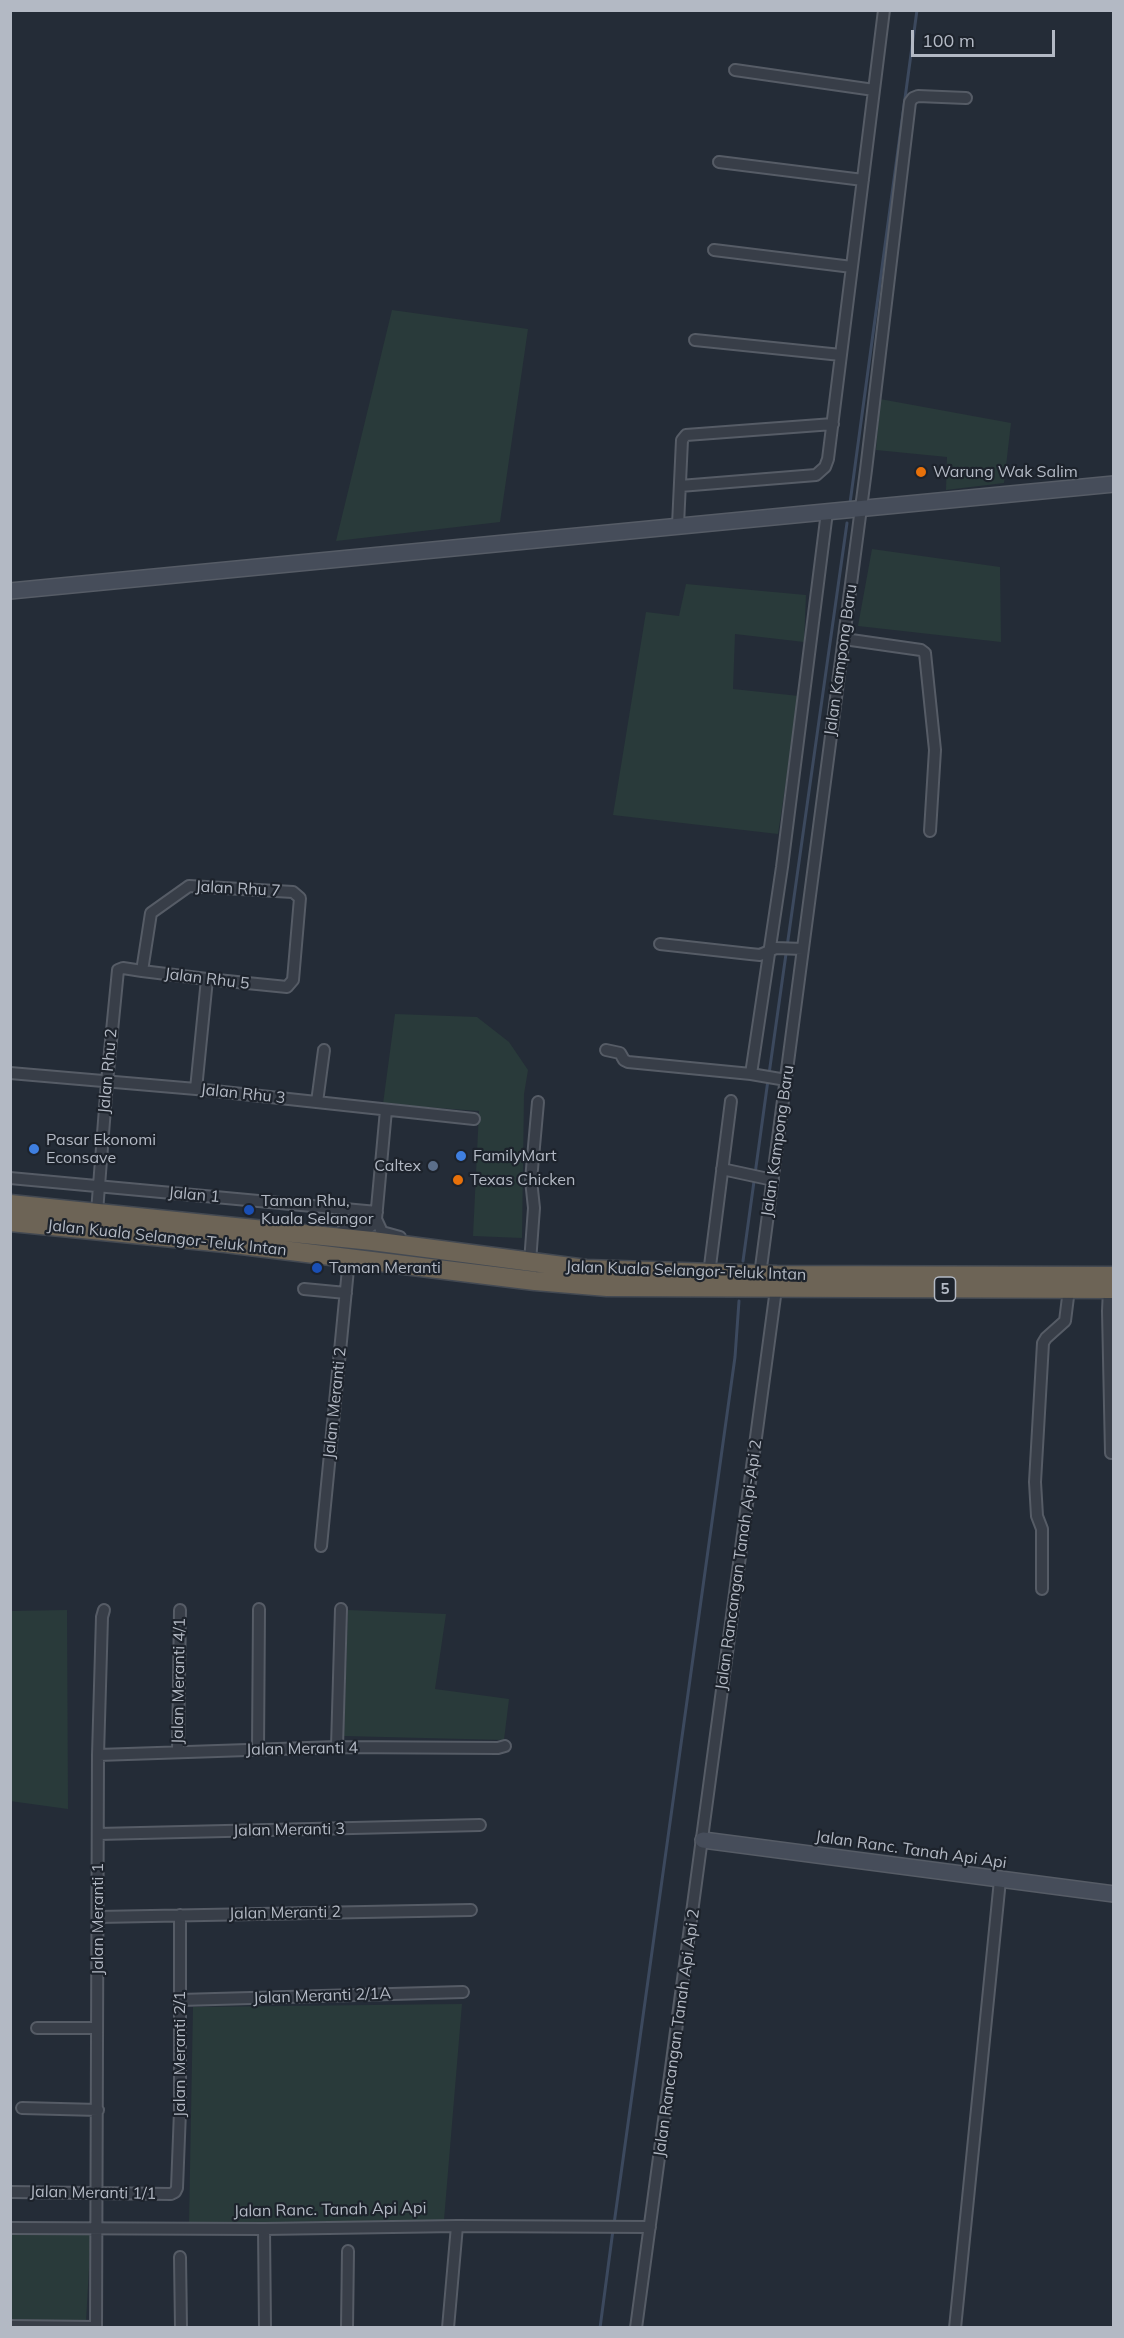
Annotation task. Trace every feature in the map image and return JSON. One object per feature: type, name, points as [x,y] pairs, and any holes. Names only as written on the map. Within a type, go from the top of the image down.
[{"type":"highway","name":"Jalan Kuala Selangor-Teluk Intan","points":[[10,1204],[319,1235],[586,1269],[1112,1284]]},
{"type":"highway","name":"Jalan Kuala Selangor-Teluk Intan","points":[[10,1222],[225,1243],[535,1281],[607,1287],[1069,1289],[1112,1284]]},
{"type":"street","points":[[680,486],[816,475],[821,472],[828,459],[884,10]]},
{"type":"street","points":[[735,70],[874,90]]},
{"type":"street","name":"Jalan Kampong Baru","points":[[760,1275],[767,1179],[786,1080],[799,949],[844,639],[910,102],[918,96],[966,98]]},
{"type":"street","points":[[719,162],[863,180]]},
{"type":"street","points":[[714,250],[852,267]]},
{"type":"street","points":[[695,340],[841,355]]},
{"type":"street","points":[[678,525],[682,440],[686,435],[833,424]]},
{"type":"street","points":[[10,591],[1113,484]]},
{"type":"street","points":[[751,1074],[773,950],[827,512]]},
{"type":"street","points":[[844,639],[921,650],[925,653],[935,750],[930,831]]},
{"type":"street","name":"Jalan Rhu 7","points":[[142,971],[151,913],[189,886],[293,892],[301,901],[293,980],[290,986]]},
{"type":"street","points":[[660,944],[760,955],[773,950],[799,949]]},
{"type":"street","name":"Jalan Rhu 5","points":[[123,968],[207,980],[284,988],[290,986]]},
{"type":"street","name":"Jalan Rhu 2","points":[[97,1212],[116,975],[123,968]]},
{"type":"street","points":[[196,1089],[207,980]]},
{"type":"street","points":[[317,1102],[324,1050]]},
{"type":"street","points":[[606,1050],[620,1053],[628,1062],[751,1074],[786,1080]]},
{"type":"street","name":"Jalan Rhu 3","points":[[10,1073],[196,1089],[474,1119]]},
{"type":"street","points":[[709,1274],[730,1101]]},
{"type":"street","points":[[530,1262],[534,1208],[531,1180],[538,1102]]},
{"type":"street","points":[[319,1235],[346,1230],[364,1231],[371,1226],[376,1215],[386,1110]]},
{"type":"street","points":[[722,1169],[767,1179]]},
{"type":"street","name":"Jalan 1","points":[[10,1178],[376,1215]]},
{"type":"street","points":[[376,1215],[382,1232],[418,1239],[433,1249]]},
{"type":"street","name":"Jalan Meranti 2","points":[[321,1546],[349,1259]]},
{"type":"street","points":[[1111,1453],[1108,1311],[1112,1284]]},
{"type":"street","points":[[304,1288],[346,1293]]},
{"type":"street","name":"Jalan Rancangan Tanah Api-Api 2","points":[[703,1840],[776,1289]]},
{"type":"street","points":[[1042,1589],[1042,1529],[1037,1516],[1035,1482],[1043,1343],[1065,1321],[1069,1289]]},
{"type":"street","points":[[258,1750],[260,1609]]},
{"type":"street","points":[[337,1747],[341,1609]]},
{"type":"street","name":"Jalan Meranti 1","points":[[96,2327],[98,1755],[104,1610]]},
{"type":"street","name":"Jalan Meranti 4/1","points":[[178,1752],[180,1610]]},
{"type":"street","name":"Jalan Meranti 4","points":[[98,1755],[337,1747],[498,1748],[505,1746]]},
{"type":"street","name":"Jalan Meranti 3","points":[[98,1834],[480,1825]]},
{"type":"street","name":"Jalan Ranc. Tanah Api Api","points":[[703,1840],[1113,1894]]},
{"type":"street","name":"Jalan Rancangan Tanah Api Api 2","points":[[650,2226],[703,1840]]},
{"type":"street","points":[[955,2328],[1000,1880]]},
{"type":"street","name":"Jalan Meranti 2","points":[[98,1917],[471,1910]]},
{"type":"street","name":"Jalan Meranti 2/1","points":[[175,2192],[180,2110],[180,1915]]},
{"type":"street","name":"Jalan Meranti 2/1A","points":[[180,2000],[463,1992]]},
{"type":"street","points":[[37,2028],[97,2028]]},
{"type":"street","points":[[22,2108],[98,2109]]},
{"type":"street","name":"Jalan Meranti 1/1","points":[[10,2192],[171,2194],[175,2192]]},
{"type":"street","points":[[448,2328],[457,2226]]},
{"type":"street","points":[[636,2328],[650,2226]]},
{"type":"street","name":"Jalan Ranc. Tanah Api Api","points":[[10,2228],[650,2226]]},
{"type":"street","points":[[264,2229],[265,2328]]},
{"type":"street","points":[[347,2328],[348,2251]]},
{"type":"street","points":[[180,2257],[181,2328]]},
{"type":"street","points":[[10,2326],[96,2327]]},
{"type":"shaded area","points":[[392,310],[528,329],[500,522],[336,541]]},
{"type":"shaded area","points":[[880,399],[1011,423],[1004,483],[946,490],[947,457],[876,450]]},
{"type":"shaded area","points":[[872,549],[1000,567],[1001,642],[858,626]]},
{"type":"shaded area","points":[[686,584],[806,595],[804,642],[735,634],[733,689],[799,696],[778,834],[613,815],[646,612],[679,616]]},
{"type":"shaded area","points":[[395,1014],[477,1017],[509,1042],[528,1070],[524,1094],[522,1238],[473,1236],[479,1111],[383,1104]]},
{"type":"shaded area","points":[[67,1610],[68,1809],[10,1801],[11,1611]]},
{"type":"shaded area","points":[[348,1610],[446,1614],[435,1689],[509,1699],[504,1740],[344,1736]]},
{"type":"shaded area","points":[[462,2004],[444,2220],[189,2223],[193,2007]]},
{"type":"shaded area","points":[[11,2232],[91,2232],[86,2322],[11,2321]]},
{"type":"waterway","points":[[850,503],[917,10]]},
{"type":"waterway","points":[[769,1074],[847,523]]},
{"type":"waterway","points":[[743,1261],[768,1080]]},
{"type":"waterway","points":[[614,2224],[735,1357],[739,1301]]},
{"type":"waterway","points":[[600,2328],[613,2230]]},
{"type":"place","name":"Warung Wak Salim","points":[[921,472]]},
{"type":"place","name":"Pasar Ekonomi Econsave","points":[[34,1149]]},
{"type":"place","name":"FamilyMart","points":[[461,1156]]},
{"type":"place","name":"Caltex","points":[[433,1166]]},
{"type":"place","name":"Texas Chicken","points":[[458,1180]]},
{"type":"place","name":"Taman Rhu, Kuala Selangor","points":[[249,1210]]},
{"type":"place","name":"Taman Meranti","points":[[317,1268]]}]
